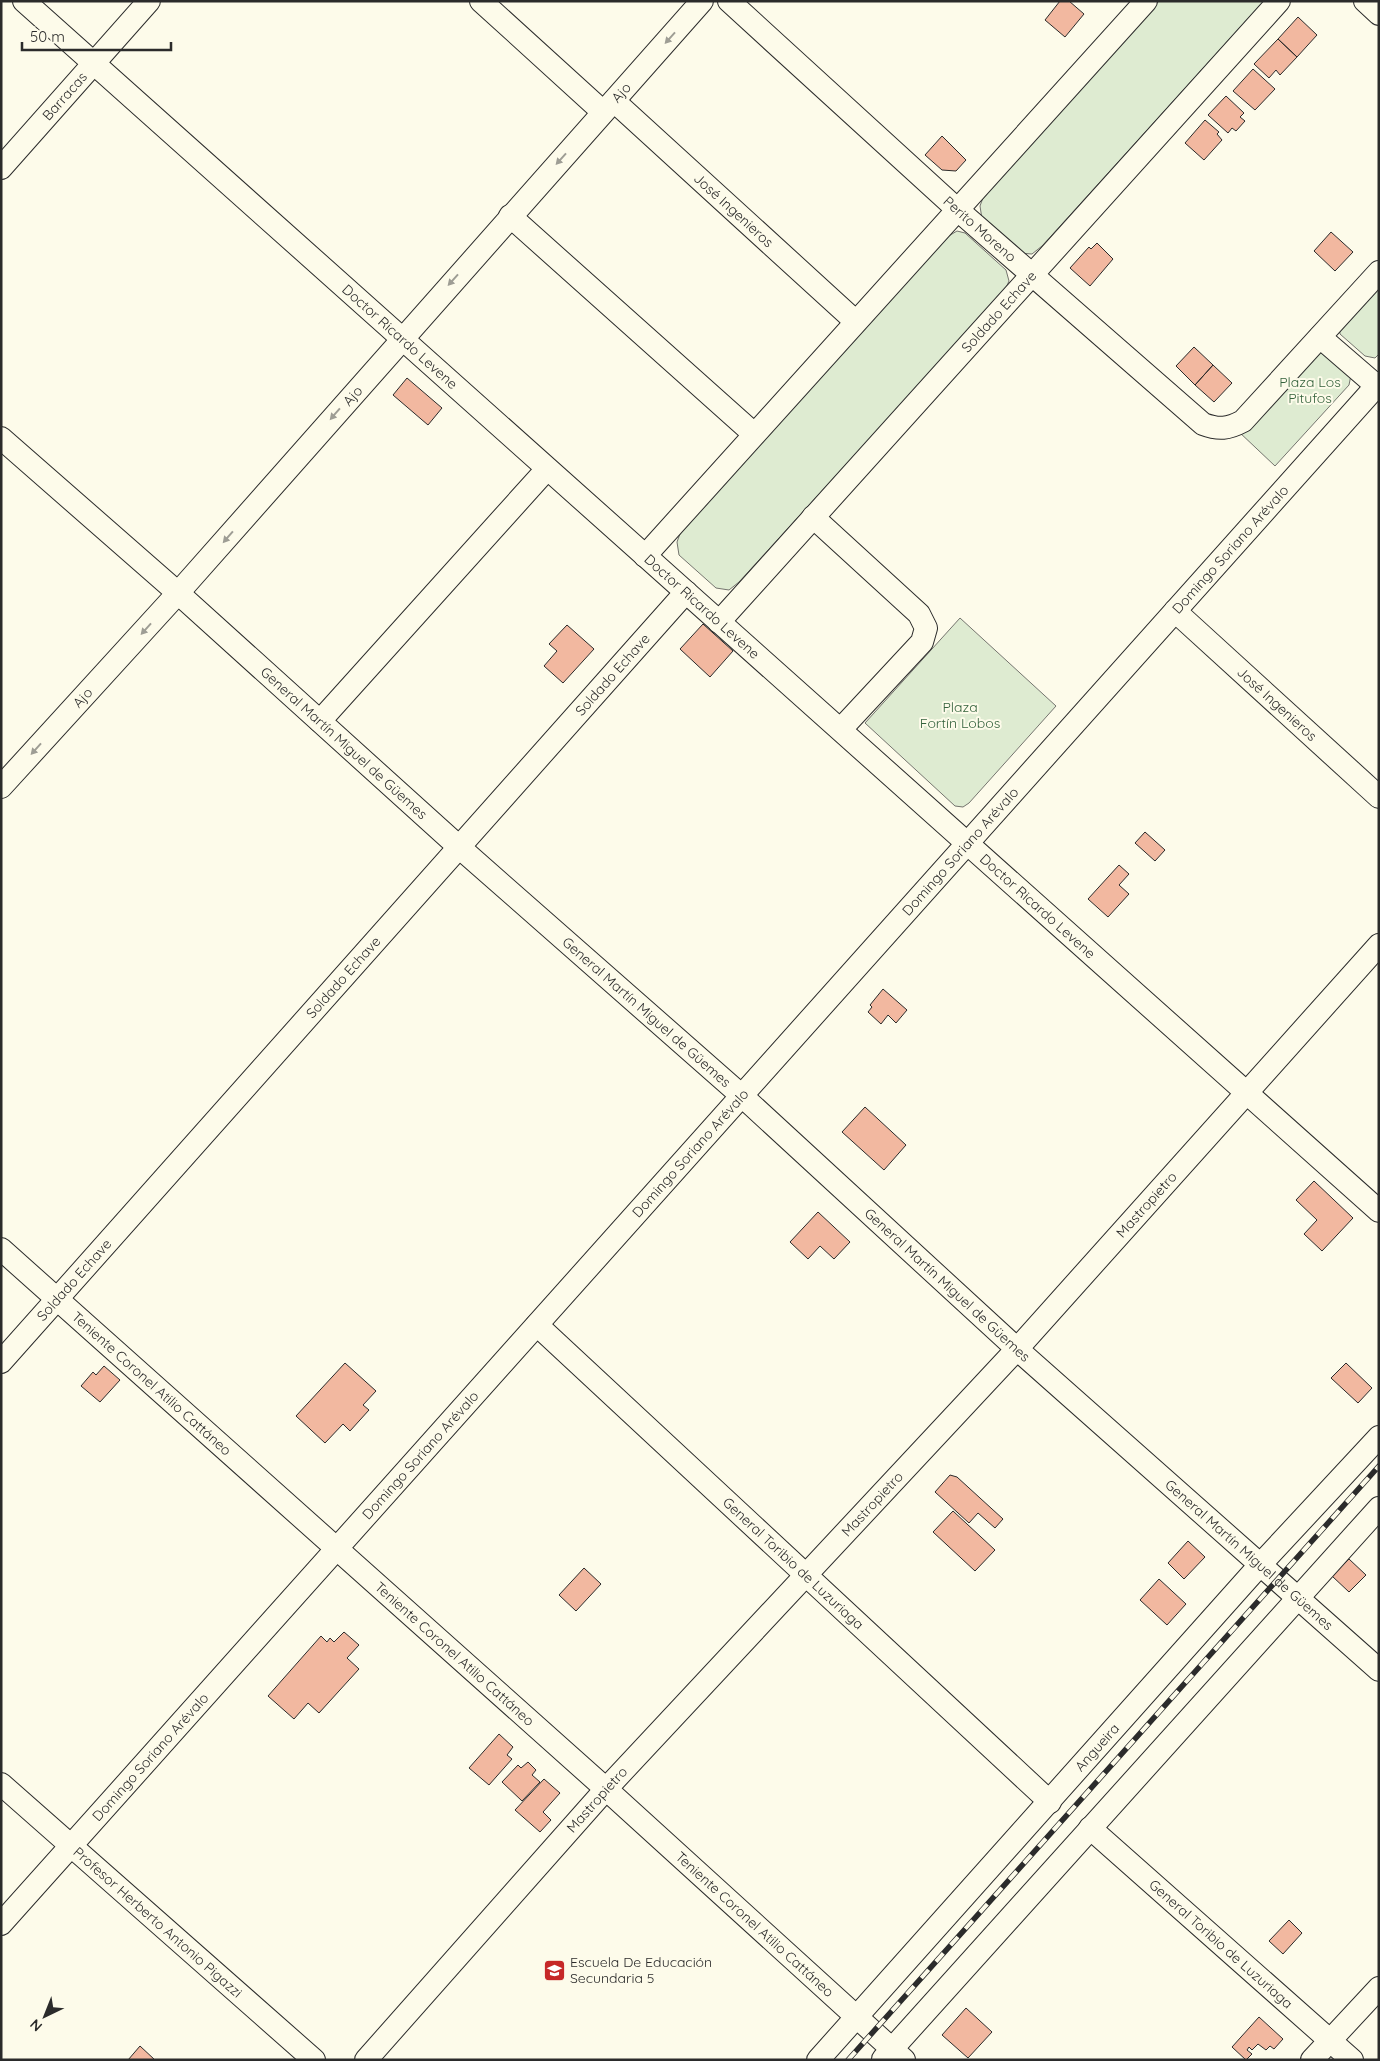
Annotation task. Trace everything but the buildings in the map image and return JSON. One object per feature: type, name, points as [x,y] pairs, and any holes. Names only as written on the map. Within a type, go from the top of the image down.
[{"type":"street","name":"Doctor Ricardo Levene","points":[[24,1],[1379,1211]]},
{"type":"street","name":"Barracas","points":[[1,168],[149,1]]},
{"type":"street","name":"José Ingenieros","points":[[481,1],[608,106],[855,322]]},
{"type":"street","name":"Ajo","points":[[1,787],[178,593],[702,1]]},
{"type":"street","name":"Perito Moreno","points":[[729,1],[958,211],[1203,424],[1217,429],[1230,428],[1243,421],[1320,337]]},
{"type":"street","points":[[645,556],[1146,1]]},
{"type":"street","name":"Soldado Echave","points":[[719,622],[1279,1]]},
{"type":"street","points":[[1364,1],[1379,14]]},
{"type":"street","points":[[510,216],[754,434]]},
{"type":"street","points":[[1378,386],[1320,337],[1379,272]]},
{"type":"street","name":"Domingo Soriano Arévalo","points":[[1,1924],[1378,386]]},
{"type":"street","name":"General Martín Miguel de Güemes","points":[[1,438],[178,593],[459,847],[742,1096],[1017,1349],[1259,1566],[1277,1578],[1379,1670]]},
{"type":"street","points":[[320,721],[547,469]]},
{"type":"street","points":[[813,517],[920,614],[926,628],[922,642],[841,729]]},
{"type":"street","name":"Soldado Echave","points":[[1,1362],[686,592]]},
{"type":"street","name":"José Ingenieros","points":[[1175,611],[1379,797]]},
{"type":"street","name":"Mastropietro","points":[[366,2060],[606,1788],[1017,1349],[1379,945]]},
{"type":"street","name":"Teniente Coronel Atilio Cattáneo","points":[[1,1249],[336,1550],[606,1788],[857,2017],[893,2056]]},
{"type":"street","name":"General Toribio de Luzuriaga","points":[[537,1325],[1050,1802]]},
{"type":"street","name":"Angueira","points":[[818,2060],[1259,1566],[1379,1437]]},
{"type":"street","points":[[893,2056],[1090,1828],[1379,1508]]},
{"type":"street","name":"Profesor Herberto Antonio Pigazzi","points":[[1,1784],[314,2060]]},
{"type":"street","name":"General Toribio de Luzuriaga","points":[[1090,1828],[1352,2060]]},
{"type":"street","points":[[1312,2060],[1379,1988]]},
{"type":"green space","points":[[1159,1],[1264,1],[1042,246],[1032,254],[1019,253],[982,219],[980,206],[984,195]]},
{"type":"green space","points":[[957,231],[965,233],[1006,270],[1009,281],[1005,290],[739,582],[729,590],[716,588],[679,555],[677,542],[681,531],[947,237]]},
{"type":"green space","name":"Plaza Los Pitufos","points":[[1379,283],[1379,354],[1375,358],[1365,356],[1340,334],[1339,326]]},
{"type":"green space","name":"Plaza Los Pitufos","points":[[1324,350],[1351,375],[1349,385],[1275,466],[1238,431],[1312,351]]},
{"type":"green space","name":"Plaza Fortín Lobos","points":[[960,618],[1056,706],[969,803],[963,807],[955,806],[865,723]]},
{"type":"railway","points":[[848,2060],[1379,1466]]},
{"type":"place","name":"Escuela De Educación Secundaria 5","points":[[554,1970]]}]
